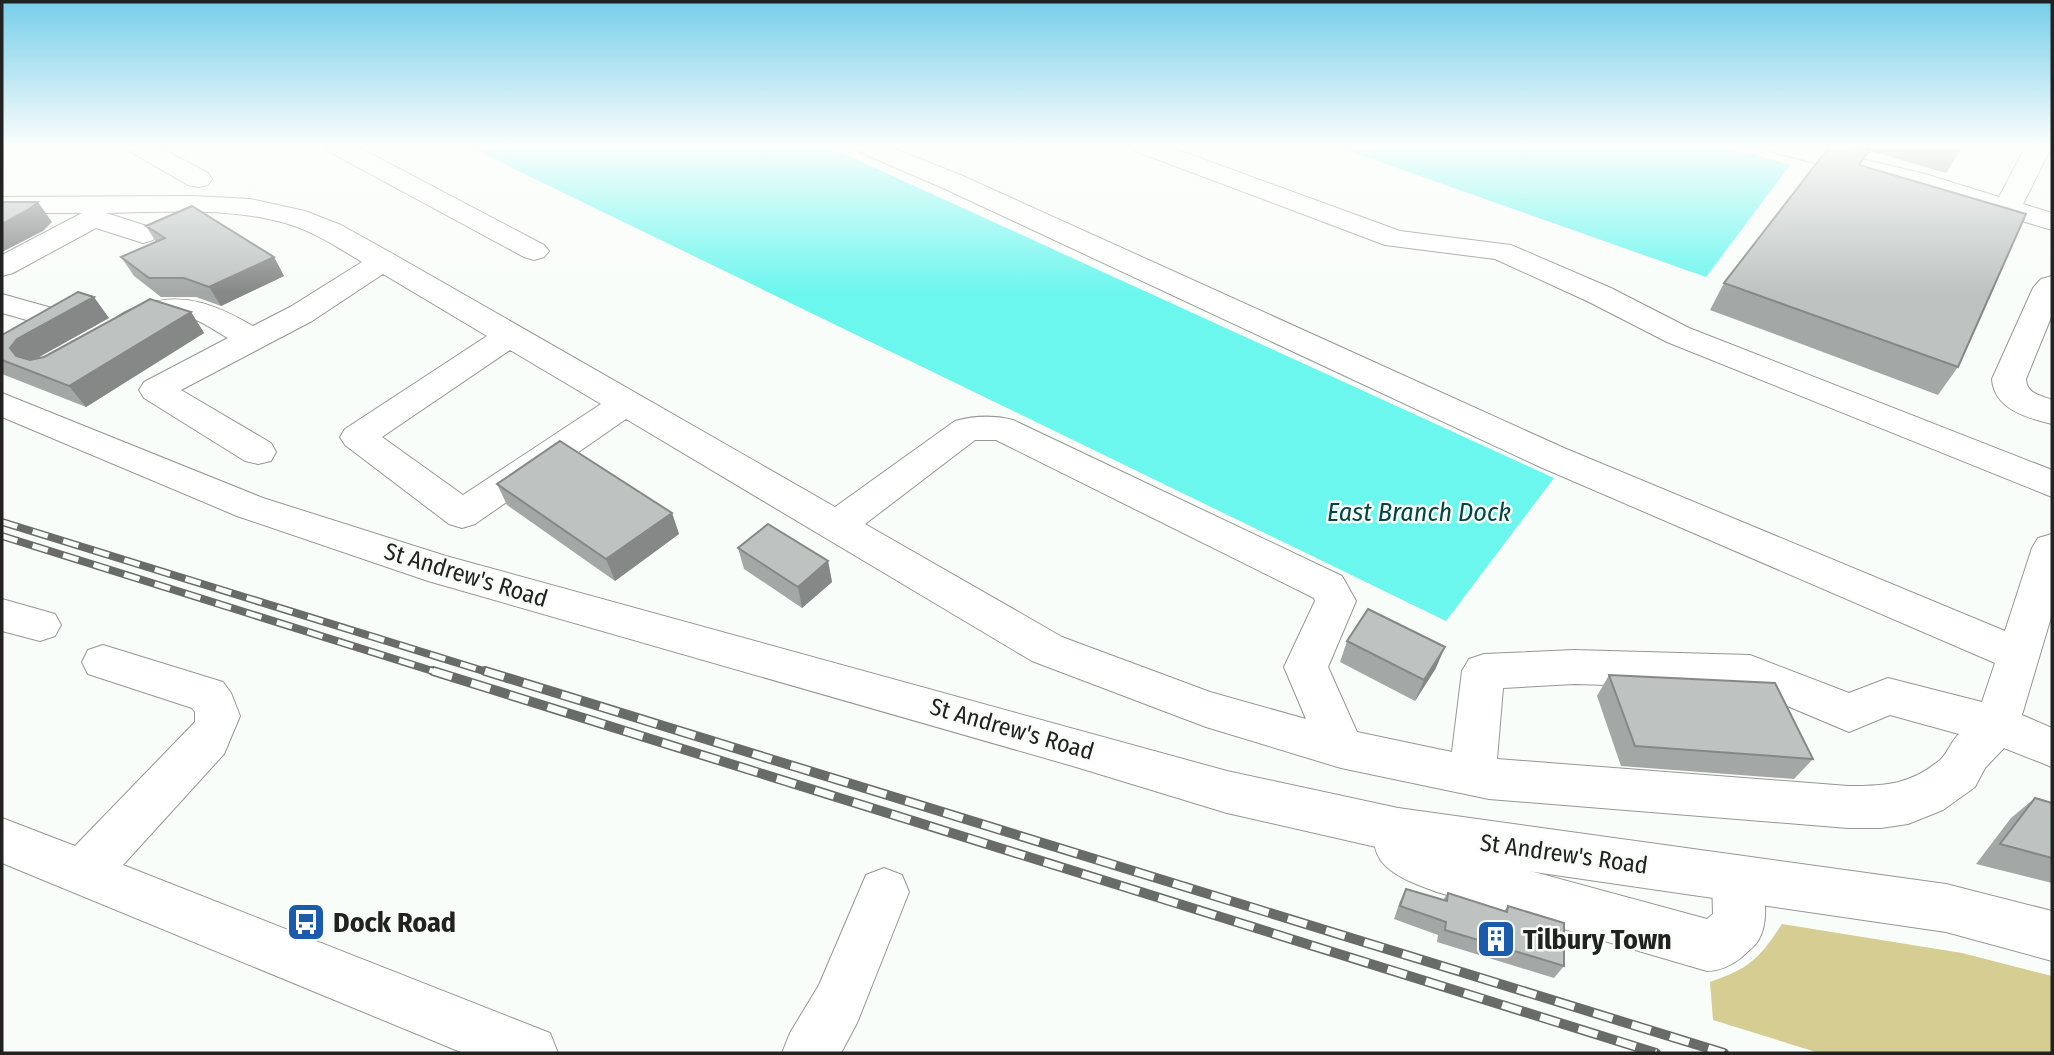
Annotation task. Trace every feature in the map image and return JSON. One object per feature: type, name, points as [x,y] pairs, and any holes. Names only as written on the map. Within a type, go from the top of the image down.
[{"type":"main road","points":[[429,195],[534,251]]},
{"type":"main road","points":[[982,195],[1551,457],[2018,654]]},
{"type":"main road","points":[[1277,195],[1395,239],[1501,251],[1600,295],[1678,335],[2052,484]]},
{"type":"main road","points":[[1965,195],[2052,222]]},
{"type":"main road","points":[[2007,208],[2014,195]]},
{"type":"main road","points":[[2,205],[193,204],[250,207],[295,217],[331,230],[1046,649],[1206,709],[1340,748],[1473,776],[1848,807],[1881,807],[1908,803],[1959,773],[1969,754],[1997,725],[2052,550]]},
{"type":"main road","points":[[2,267],[94,218],[144,234]]},
{"type":"main road","points":[[258,452],[156,390],[301,314],[384,261]]},
{"type":"main road","points":[[2052,285],[2009,379],[2010,390],[2020,400],[2052,413]]},
{"type":"main road","points":[[2,303],[55,319]]},
{"type":"main road","points":[[95,342],[152,310],[185,305],[216,318],[252,339]]},
{"type":"main road","points":[[509,336],[358,437],[462,514],[625,404]]},
{"type":"main road","name":"St Andrew's Road","points":[[2,404],[250,507],[442,570],[1076,747],[1227,792],[1398,830],[1946,908],[2052,936]]},
{"type":"main road","points":[[836,527],[888,485],[967,429],[1001,428],[1328,587],[1336,601],[1306,667],[1340,748]]},
{"type":"main road","points":[[83,873],[208,740],[217,726],[219,715],[217,705],[207,695],[103,662]]},
{"type":"main road","points":[[1473,776],[1477,714],[1484,671],[1574,667],[1750,672],[1849,713],[1888,696],[1997,725],[2052,748]]},
{"type":"main road","points":[[1398,830],[1400,848],[1412,859],[1437,869],[1707,945],[1716,945],[1739,925],[1737,878]]},
{"type":"main road","points":[[2,840],[530,1053]]},
{"type":"main road","points":[[810,1053],[838,1004],[884,892]]},
{"type":"shaded area","points":[[1782,924],[1962,953],[2052,976],[2052,1053],[1819,1053],[1713,1020],[1710,982],[1735,972],[1752,961],[1767,946]]},
{"type":"water","name":"East Branch Dock","points":[[568,195],[935,195],[1554,478],[1446,621]]},
{"type":"water","points":[[1474,195],[1767,195],[1706,277]]},
{"type":"building","points":[[1792,195],[1962,195],[2026,214],[1958,367],[1724,283]]},
{"type":"building","points":[[2,202],[38,202],[2,224]]},
{"type":"building","points":[[192,206],[274,257],[209,287],[184,278],[149,278],[121,257],[165,238],[146,226]]},
{"type":"building","points":[[78,292],[94,297],[17,339],[10,348],[16,356],[30,360],[44,357],[150,299],[191,312],[69,386],[2,360],[2,335]]},
{"type":"building","points":[[560,441],[672,513],[606,559],[497,484]]},
{"type":"building","points":[[768,524],[828,561],[798,587],[738,548]]},
{"type":"building","points":[[1368,609],[1445,647],[1424,680],[1347,641]]},
{"type":"building","points":[[1609,675],[1775,683],[1813,759],[1635,746]]},
{"type":"building","points":[[2035,798],[2052,803],[2052,858],[2000,844]]},
{"type":"building","points":[[1406,889],[1447,901],[1448,893],[1507,912],[1508,906],[1564,923],[1564,966],[1445,930],[1446,922],[1400,906]]},
{"type":"railway","points":[[2,522],[490,673]]},
{"type":"railway","points":[[2,536],[439,673]]},
{"type":"railway","points":[[433,671],[1656,1053]]},
{"type":"railway","points":[[485,671],[1724,1053]]},
{"type":"place","name":"Dock Road","points":[[306,922]]},
{"type":"place","name":"Tilbury Town","points":[[1496,939]]}]
